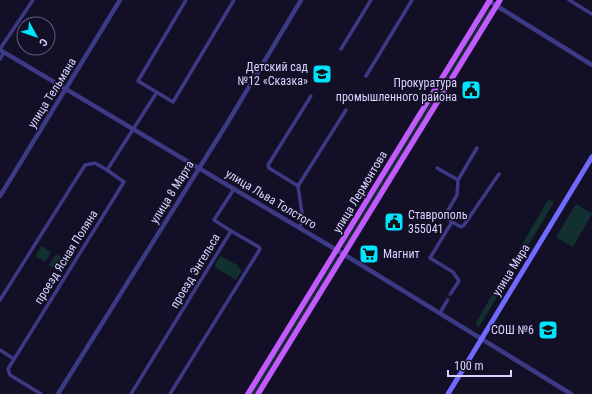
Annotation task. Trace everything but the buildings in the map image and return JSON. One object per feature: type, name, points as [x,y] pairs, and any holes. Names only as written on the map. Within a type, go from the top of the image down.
[{"type":"main road","name":"улица Лермонтова","points":[[248,394],[489,0]]},
{"type":"main road","name":"улица Лермонтова","points":[[258,394],[345,255],[500,0]]},
{"type":"main road","name":"улица Мира","points":[[448,394],[592,157]]},
{"type":"street","points":[[0,59],[1,50],[34,0]]},
{"type":"street","name":"улица Тельмана","points":[[0,196],[120,0]]},
{"type":"street","points":[[186,0],[138,81],[173,102],[234,0]]},
{"type":"street","name":"улица 8 Марта","points":[[58,394],[199,168],[301,0]]},
{"type":"street","points":[[341,49],[371,0]]},
{"type":"street","points":[[366,76],[412,0]]},
{"type":"street","points":[[489,0],[592,65]]},
{"type":"street","points":[[569,0],[592,14]]},
{"type":"street","name":"улица Льва Толстого","points":[[1,50],[337,250],[571,394]]},
{"type":"street","points":[[107,170],[157,92]]},
{"type":"street","points":[[298,186],[269,168],[268,165],[311,96]]},
{"type":"street","points":[[299,228],[303,220],[298,186],[346,110]]},
{"type":"street","points":[[477,148],[458,180],[457,195],[448,212],[448,218],[461,227],[464,226],[498,174]]},
{"type":"street","name":"проезд Ясная Поляна","points":[[0,300],[85,165],[95,163],[124,182],[8,369],[10,375],[41,394]]},
{"type":"street","points":[[438,168],[458,180]]},
{"type":"street","points":[[231,231],[214,220],[234,189]]},
{"type":"street","points":[[451,293],[459,281],[453,272],[430,258],[452,222]]},
{"type":"street","name":"проезд Энгельса","points":[[131,394],[231,231],[260,249],[170,394]]},
{"type":"street","points":[[440,313],[447,301]]},
{"type":"street","points":[[0,350],[14,359]]},
{"type":"green space","points":[[489,8],[491,9],[344,249],[342,247]]},
{"type":"green space","points":[[548,200],[553,201],[553,204],[479,327],[475,324]]},
{"type":"green space","points":[[576,204],[592,214],[573,247],[556,237]]},
{"type":"green space","points":[[42,246],[51,252],[45,262],[35,256]]},
{"type":"green space","points":[[56,254],[69,261],[62,273],[49,265]]},
{"type":"green space","points":[[220,256],[239,266],[238,268],[242,270],[236,280],[214,267]]},
{"type":"green space","points":[[337,256],[339,257],[254,394],[251,394]]},
{"type":"tunnel","points":[[447,301],[451,293]]},
{"type":"place","name":"Детский сад №12 «Сказка»","points":[[322,74]]},
{"type":"place","name":"Прокуратура промышленного района","points":[[471,90]]},
{"type":"place","name":"Ставрополь 355041","points":[[394,222]]},
{"type":"place","name":"Магнит","points":[[369,254]]},
{"type":"place","name":"СОШ №6","points":[[548,330]]}]
